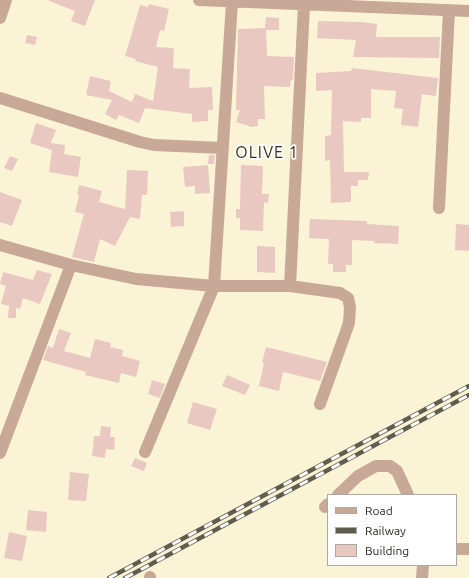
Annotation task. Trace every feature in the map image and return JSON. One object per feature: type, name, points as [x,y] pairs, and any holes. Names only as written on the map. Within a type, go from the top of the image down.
[{"type":"street","points":[[0,18],[6,0]]},
{"type":"street","points":[[199,0],[469,11]]},
{"type":"street","points":[[145,452],[214,286],[232,2]]},
{"type":"street","points":[[290,286],[304,5]]},
{"type":"street","points":[[439,208],[450,11]]},
{"type":"street","points":[[0,98],[140,142],[222,148]]},
{"type":"street","points":[[0,245],[71,265],[136,279],[214,286],[290,286],[340,294],[348,298],[350,307],[349,323],[320,404]]},
{"type":"street","points":[[0,453],[71,265]]},
{"type":"street","points":[[339,494],[358,476],[370,469],[376,466],[390,466],[397,471],[408,494]]},
{"type":"street","points":[[457,549],[469,549]]},
{"type":"street","points":[[422,578],[423,566]]},
{"type":"building","points":[[49,0],[95,0],[85,26],[71,21],[75,11]]},
{"type":"building","points":[[149,4],[169,9],[164,31],[160,30],[156,47],[174,48],[173,68],[190,69],[189,88],[212,87],[213,110],[208,110],[208,121],[192,122],[192,114],[145,108],[139,123],[119,115],[116,120],[105,114],[112,100],[86,95],[90,76],[111,81],[109,91],[132,102],[135,94],[153,101],[158,67],[135,61],[136,59],[125,56],[140,5],[148,7]]},
{"type":"building","points":[[266,17],[279,18],[279,30],[266,30],[267,56],[294,57],[293,80],[291,80],[290,87],[264,86],[265,119],[258,119],[258,126],[252,127],[236,122],[240,110],[236,110],[238,29],[265,28]]},
{"type":"building","points":[[318,21],[377,24],[376,37],[440,37],[439,58],[353,57],[356,40],[317,38]]},
{"type":"building","points":[[27,35],[37,37],[35,45],[25,43]]},
{"type":"building","points":[[352,68],[438,78],[436,96],[422,94],[418,127],[401,125],[403,109],[394,108],[396,91],[371,89],[371,118],[361,118],[361,122],[343,121],[344,172],[369,172],[368,180],[358,180],[358,186],[351,186],[351,202],[331,203],[330,160],[325,161],[325,136],[331,135],[332,90],[316,91],[316,73],[351,71]]},
{"type":"building","points":[[36,123],[56,130],[51,143],[65,145],[64,154],[81,157],[78,177],[49,172],[52,150],[30,143]]},
{"type":"building","points":[[209,155],[215,155],[214,164],[208,164]]},
{"type":"building","points":[[10,156],[18,159],[12,171],[4,168]]},
{"type":"building","points":[[208,165],[210,193],[195,194],[195,186],[185,187],[183,167]]},
{"type":"building","points":[[241,165],[263,166],[262,194],[269,194],[268,203],[264,202],[263,231],[240,230],[240,218],[236,218],[236,209],[240,209]]},
{"type":"building","points":[[127,170],[148,171],[147,195],[142,195],[140,219],[130,217],[115,246],[100,239],[94,262],[72,257],[84,214],[75,212],[79,195],[77,194],[79,185],[102,191],[99,202],[125,209]]},
{"type":"building","points":[[0,192],[22,200],[12,226],[0,222]]},
{"type":"building","points":[[184,211],[184,226],[171,227],[170,212]]},
{"type":"building","points":[[310,219],[367,221],[367,224],[399,226],[398,244],[352,240],[352,265],[346,265],[346,272],[333,272],[333,264],[328,264],[329,239],[309,238]]},
{"type":"building","points":[[456,224],[469,225],[469,251],[455,250]]},
{"type":"building","points":[[257,246],[275,247],[275,273],[257,272]]},
{"type":"building","points":[[37,270],[52,274],[40,304],[23,298],[20,309],[16,308],[16,318],[8,318],[9,306],[1,304],[6,286],[0,284],[3,272],[33,280]]},
{"type":"building","points":[[59,329],[71,333],[64,351],[90,358],[95,339],[111,343],[110,347],[123,350],[122,356],[140,361],[136,377],[121,373],[119,383],[85,375],[86,372],[43,360],[48,346],[53,348]]},
{"type":"building","points":[[266,347],[327,362],[320,381],[283,372],[279,391],[259,386]]},
{"type":"building","points":[[227,375],[250,385],[245,395],[222,386]]},
{"type":"building","points":[[152,380],[165,384],[160,398],[148,394]]},
{"type":"building","points":[[193,402],[217,409],[210,430],[187,423]]},
{"type":"building","points":[[101,426],[111,427],[110,437],[115,437],[114,450],[106,449],[105,458],[92,456],[94,436],[100,436]]},
{"type":"building","points":[[135,458],[147,463],[144,471],[131,466]]},
{"type":"building","points":[[70,472],[89,474],[86,501],[68,500]]},
{"type":"building","points":[[28,510],[47,512],[46,532],[26,530]]},
{"type":"building","points":[[9,532],[27,536],[22,561],[4,558]]},
{"type":"railway","points":[[109,578],[469,386]]},
{"type":"railway","points":[[125,578],[469,395]]},
{"type":"district","name":"OLIVE 1","points":[[267,153]]}]
